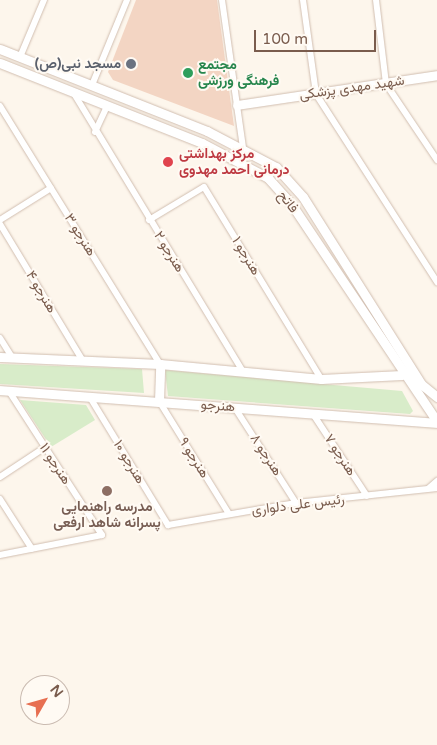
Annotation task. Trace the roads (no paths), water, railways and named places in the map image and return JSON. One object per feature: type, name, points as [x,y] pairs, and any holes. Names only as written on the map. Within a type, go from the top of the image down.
[{"type":"main road","name":"فاتح","points":[[0,49],[243,147],[276,167],[303,197],[411,370],[437,397]]},
{"type":"main road","name":"فاتح","points":[[0,63],[228,155],[268,178],[292,205],[402,375],[436,419]]},
{"type":"main road","name":"شهید مهدی پزشکی","points":[[237,104],[437,76]]},
{"type":"main road","points":[[268,178],[276,167]]},
{"type":"main road","points":[[0,357],[160,364],[321,379],[402,375],[411,370]]},
{"type":"main road","points":[[159,402],[160,364]]},
{"type":"main road","name":"هنرجو","points":[[4,391],[91,399],[159,402],[314,414],[436,419]]},
{"type":"street","points":[[20,57],[44,0]]},
{"type":"street","points":[[92,85],[128,0]]},
{"type":"street","points":[[222,0],[243,147]]},
{"type":"street","points":[[303,0],[316,94],[437,282]]},
{"type":"street","points":[[376,0],[386,84],[437,160]]},
{"type":"street","name":"هنرجو ۲","points":[[73,92],[95,132],[243,372]]},
{"type":"street","name":"هنرجو ۳","points":[[0,106],[160,364]]},
{"type":"street","points":[[95,132],[108,106]]},
{"type":"street","name":"هنرجو ۱","points":[[149,220],[204,187],[321,379]]},
{"type":"street","points":[[0,220],[51,188]]},
{"type":"street","name":"هنرجو ۴","points":[[0,224],[82,361]]},
{"type":"street","points":[[0,338],[12,358]]},
{"type":"street","name":"هنرجو ۱۱","points":[[4,391],[102,535],[32,549]]},
{"type":"street","name":"هنرجو ۱۰","points":[[91,399],[168,525]]},
{"type":"street","name":"هنرجو ۹","points":[[159,402],[229,514]]},
{"type":"street","name":"هنرجو ۸","points":[[235,408],[296,503]]},
{"type":"street","name":"هنرجو ۷","points":[[314,414],[367,496]]},
{"type":"street","points":[[0,477],[44,448]]},
{"type":"street","points":[[429,488],[437,481]]},
{"type":"street","name":"رئیس علی دلواری","points":[[168,525],[296,503],[437,488]]},
{"type":"street","points":[[0,499],[32,549],[0,555]]},
{"type":"place","name":"مسجد نبی(ص)","points":[[131,64]]},
{"type":"place","name":"مجتمع فرهنگی ورزشی","points":[[188,73]]},
{"type":"place","name":"مرکز بهداشتی درمانی احمد مهدوی","points":[[168,162]]},
{"type":"place","name":"مدرسه راهنمایی پسرانه شاهد ارفعی","points":[[107,491]]}]
